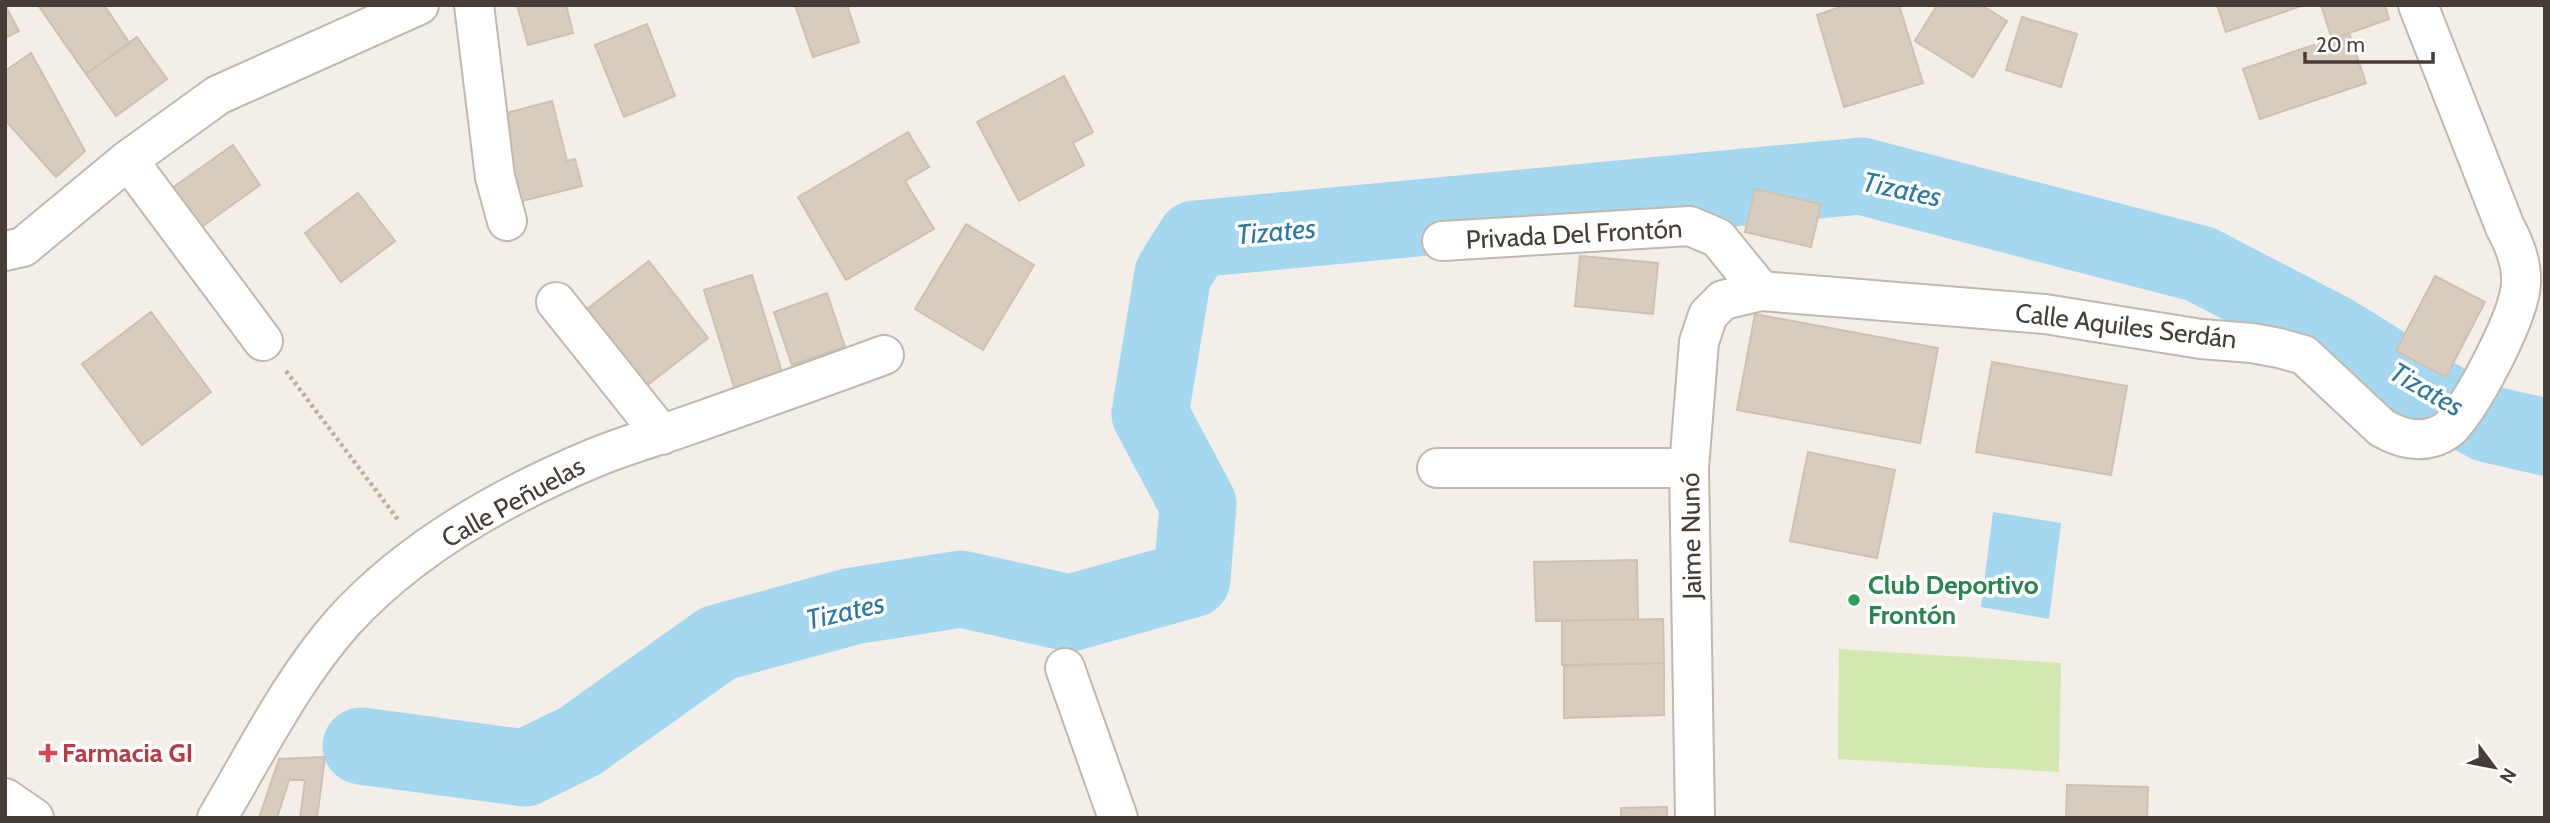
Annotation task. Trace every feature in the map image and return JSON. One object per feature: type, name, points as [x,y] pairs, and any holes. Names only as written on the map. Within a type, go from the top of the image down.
[{"type":"street","points":[[5,251],[23,247],[128,160],[218,94],[419,5]]},
{"type":"street","points":[[474,5],[495,177],[507,221]]},
{"type":"street","name":"Calle Aquiles Serdán","points":[[1761,291],[2045,314],[2201,339],[2278,348],[2304,355],[2382,428],[2407,439],[2433,437],[2455,423],[2481,381],[2518,303],[2522,284],[2521,264],[2515,245],[2505,228],[2418,5]]},
{"type":"street","points":[[128,160],[264,341]]},
{"type":"street","name":"Privada Del Frontón","points":[[1442,241],[1690,226],[1718,238],[1729,248],[1761,291]]},
{"type":"street","name":"Jaime Nunó","points":[[1695,818],[1689,468],[1699,342],[1709,315],[1723,300],[1761,291]]},
{"type":"street","points":[[555,302],[662,435]]},
{"type":"street","name":"Calle Peñuelas","points":[[217,818],[260,741],[313,659],[345,621],[382,585],[422,553],[477,516],[535,484],[597,457],[884,355]]},
{"type":"street","points":[[1437,468],[1689,468]]},
{"type":"street","points":[[1065,668],[1118,818]]},
{"type":"street","points":[[5,798],[34,818]]},
{"type":"path","points":[[264,341],[422,553]]},
{"type":"green space","points":[[1839,649],[2061,663],[2059,772],[1838,759]]},
{"type":"water","points":[[1993,512],[2061,523],[2049,619],[1981,607]]},
{"type":"building","points":[[5,5],[19,31],[5,38]]},
{"type":"building","points":[[38,5],[104,5],[130,44],[86,74]]},
{"type":"building","points":[[517,5],[566,5],[573,33],[528,45]]},
{"type":"building","points":[[795,5],[847,5],[859,42],[813,57]]},
{"type":"building","points":[[1846,5],[1899,5],[1923,83],[1844,107],[1817,15]]},
{"type":"building","points":[[1937,5],[1981,5],[2007,21],[1973,77],[1915,41]]},
{"type":"building","points":[[2217,5],[2304,5],[2226,32]]},
{"type":"building","points":[[2321,5],[2385,5],[2389,19],[2332,39]]},
{"type":"building","points":[[2022,17],[2077,34],[2061,87],[2006,70]]},
{"type":"building","points":[[647,24],[675,96],[624,117],[595,45]]},
{"type":"building","points":[[2349,33],[2366,83],[2260,119],[2243,69]]},
{"type":"building","points":[[137,37],[167,79],[116,116],[86,74]]},
{"type":"building","points":[[31,53],[85,151],[56,177],[5,120],[5,71]]},
{"type":"building","points":[[1064,76],[1093,132],[1073,143],[1084,165],[1019,201],[977,122]]},
{"type":"building","points":[[552,101],[567,161],[575,159],[582,186],[518,202],[495,116]]},
{"type":"building","points":[[908,132],[929,167],[905,181],[934,229],[846,280],[798,197]]},
{"type":"building","points":[[233,145],[260,185],[200,228],[171,189]]},
{"type":"building","points":[[1755,189],[1821,204],[1811,247],[1745,232]]},
{"type":"building","points":[[358,193],[395,241],[341,282],[305,233]]},
{"type":"building","points":[[966,224],[1034,265],[983,350],[915,309]]},
{"type":"building","points":[[1580,256],[1658,263],[1653,314],[1575,306]]},
{"type":"building","points":[[649,261],[708,338],[641,390],[582,313]]},
{"type":"building","points":[[752,275],[786,385],[738,400],[704,290]]},
{"type":"building","points":[[2435,276],[2485,302],[2446,377],[2396,351]]},
{"type":"building","points":[[827,293],[845,347],[792,365],[774,312]]},
{"type":"building","points":[[151,312],[211,392],[142,445],[82,364]]},
{"type":"building","points":[[1755,314],[1938,348],[1920,443],[1737,410]]},
{"type":"building","points":[[1992,362],[2127,386],[2111,475],[1976,452]]},
{"type":"building","points":[[1808,452],[1895,470],[1877,558],[1790,541]]},
{"type":"building","points":[[1637,560],[1638,619],[1536,621],[1534,562]]},
{"type":"building","points":[[1663,619],[1664,663],[1562,665],[1562,621]]},
{"type":"building","points":[[1664,663],[1664,715],[1564,718],[1564,666]]},
{"type":"building","points":[[325,757],[317,818],[300,818],[305,780],[289,780],[277,818],[259,818],[279,759]]},
{"type":"building","points":[[2067,785],[2148,787],[2147,818],[2066,818]]},
{"type":"building","points":[[1667,807],[1667,818],[1621,818],[1621,808]]},
{"type":"waterway","name":"Tizates","points":[[361,746],[525,768],[580,741],[718,643],[853,606],[961,589],[1070,613],[1192,579],[1198,504],[1150,414],[1173,274],[1195,239],[1861,176],[2200,264],[2333,333],[2431,394],[2488,424],[2545,437]]},
{"type":"place","name":"Club Deportivo Frontón","points":[[1854,600]]},
{"type":"place","name":"Farmacia GI","points":[[48,753]]}]
